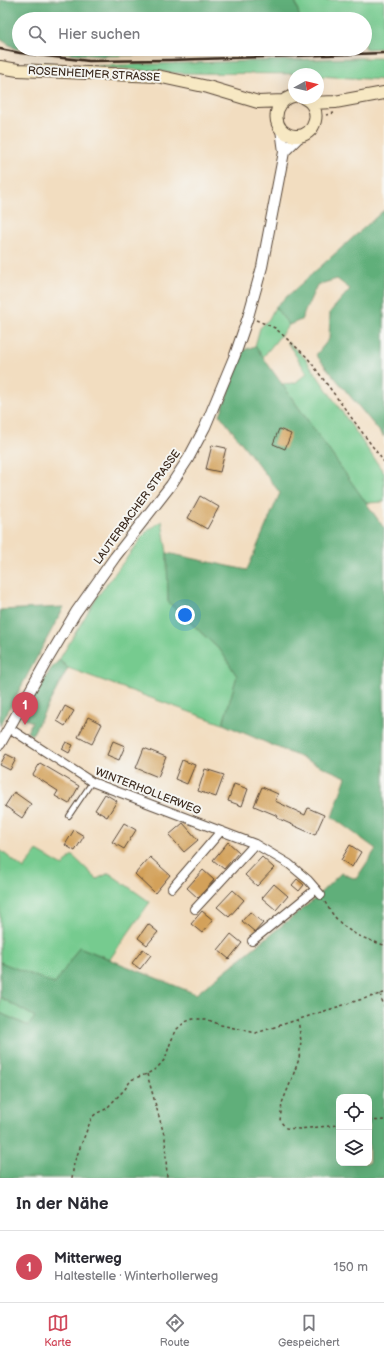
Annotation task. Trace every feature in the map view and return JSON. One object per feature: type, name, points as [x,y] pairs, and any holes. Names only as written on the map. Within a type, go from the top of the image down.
[{"type":"main road","name":"ROSENHEIMER STRASSE","points":[[0,67],[18,70],[157,76],[208,86],[258,102],[276,116]]},
{"type":"main road","points":[[288,100],[277,109],[276,116],[278,125],[290,135],[300,136],[309,131],[321,116],[337,107],[384,93]]},
{"type":"main road","name":"ROSENHEIMER STRASSE","points":[[258,102],[288,99]]},
{"type":"main road","points":[[311,104],[321,116]]},
{"type":"main road","points":[[324,104],[337,107]]},
{"type":"street","name":"LAUTERBACHER STRASSE","points":[[0,744],[76,612],[119,551],[171,485],[188,459],[205,427],[235,355],[248,317],[262,267],[284,152],[281,129]]},
{"type":"street","points":[[284,152],[300,136]]},
{"type":"street","name":"WINTERHOLLERWEG","points":[[9,728],[92,782],[255,844],[289,864],[308,880],[319,892]]},
{"type":"street","points":[[172,888],[221,831]]},
{"type":"street","points":[[195,909],[255,844]]},
{"type":"street","points":[[252,942],[319,892]]},
{"type":"lane","points":[[69,816],[92,782]]},
{"type":"path","points":[[321,116],[337,107]]},
{"type":"path","points":[[248,317],[275,328],[307,356],[384,462]]},
{"type":"path","points":[[319,892],[333,916],[340,924],[371,941],[384,945]]},
{"type":"path","points":[[72,1178],[74,1163],[92,1117],[106,1109],[125,1089],[131,1080],[147,1074],[157,1068],[165,1059],[177,1029],[185,1022],[193,1019],[206,1019],[221,1025],[256,1033],[384,993]]},
{"type":"path","points":[[380,994],[384,1006]]},
{"type":"path","points":[[298,1019],[300,1041],[299,1059],[282,1103],[280,1121],[286,1128],[299,1129],[336,1125]]},
{"type":"path","points":[[147,1074],[165,1138],[167,1178]]},
{"type":"path","points":[[372,1121],[384,1120]]},
{"type":"green space","points":[[0,0],[295,0],[298,12],[12,12],[12,46],[0,39]]},
{"type":"green space","points":[[295,0],[384,0],[384,48],[372,49],[372,12],[298,12]]},
{"type":"green space","points":[[384,58],[384,80],[324,76],[324,68],[288,68],[288,74],[177,73],[87,66]]},
{"type":"green space","points":[[384,210],[384,437],[316,355],[329,339],[330,312],[350,289],[337,279],[317,285],[301,320],[289,325],[275,307]]},
{"type":"green space","points":[[275,307],[289,325],[263,357],[255,346],[260,328],[269,319]]},
{"type":"green space","points":[[287,342],[305,358],[384,473],[384,502],[366,503],[282,384],[295,383],[307,373]]},
{"type":"green space","points":[[255,346],[384,528],[384,1178],[0,1178],[0,1013],[28,1026],[35,1017],[0,997],[0,962],[55,984],[79,947],[196,994],[311,902],[341,873],[356,879],[376,849],[332,817],[346,777],[223,724],[237,676],[221,651],[168,602],[167,553],[247,570],[280,493],[220,415],[244,350]]},
{"type":"green space","points":[[162,521],[167,553],[168,602],[221,651],[237,676],[223,724],[68,668],[59,660],[97,597],[147,531]]},
{"type":"green space","points":[[64,607],[0,726],[0,610]]},
{"type":"green space","points":[[59,660],[68,668],[32,735],[27,732],[32,722],[23,718],[50,670]]},
{"type":"green space","points":[[0,850],[24,869],[37,851],[63,866],[72,855],[97,879],[109,873],[150,902],[110,959],[79,947],[55,985],[0,962]]},
{"type":"green space","points":[[0,997],[35,1017],[29,1026],[0,1013]]},
{"type":"building","points":[[279,429],[291,434],[285,449],[273,444]]},
{"type":"building","points":[[212,445],[226,448],[220,472],[206,469]]},
{"type":"building","points":[[200,496],[219,507],[207,529],[188,518]]},
{"type":"building","points":[[65,706],[74,711],[65,726],[57,721]]},
{"type":"building","points":[[88,717],[102,724],[92,744],[78,737]]},
{"type":"building","points":[[113,741],[125,746],[119,760],[107,755]]},
{"type":"building","points":[[66,742],[73,745],[69,753],[62,749]]},
{"type":"building","points":[[144,748],[166,757],[158,777],[136,768]]},
{"type":"building","points":[[6,754],[16,759],[10,770],[0,765]]},
{"type":"building","points":[[182,760],[195,765],[187,784],[175,779]]},
{"type":"building","points":[[40,763],[79,786],[69,804],[55,796],[58,791],[33,775]]},
{"type":"building","points":[[205,769],[224,775],[216,797],[198,791]]},
{"type":"building","points":[[234,784],[248,789],[242,806],[228,801]]},
{"type":"building","points":[[262,787],[278,794],[275,801],[305,815],[308,808],[324,815],[315,835],[277,818],[278,816],[254,806]]},
{"type":"building","points":[[14,792],[31,804],[22,818],[5,806]]},
{"type":"building","points":[[105,794],[117,801],[107,817],[95,810]]},
{"type":"building","points":[[124,823],[136,830],[124,849],[112,842]]},
{"type":"building","points":[[183,823],[198,840],[184,852],[169,835]]},
{"type":"building","points":[[74,830],[84,836],[75,851],[65,845]]},
{"type":"building","points":[[228,842],[239,852],[224,869],[213,860]]},
{"type":"building","points":[[350,845],[361,852],[352,867],[341,860]]},
{"type":"building","points":[[150,857],[170,875],[155,893],[135,874]]},
{"type":"building","points":[[262,857],[274,868],[257,886],[245,875]]},
{"type":"building","points":[[203,870],[214,880],[198,898],[187,888]]},
{"type":"building","points":[[297,879],[304,885],[299,891],[292,885]]},
{"type":"building","points":[[274,884],[288,896],[276,910],[262,898]]},
{"type":"building","points":[[233,890],[244,900],[229,917],[217,907]]},
{"type":"building","points":[[202,911],[213,920],[202,933],[191,924]]},
{"type":"building","points":[[250,912],[263,923],[255,932],[242,921]]},
{"type":"building","points":[[148,924],[158,932],[147,945],[138,938]]},
{"type":"building","points":[[231,934],[242,943],[229,959],[218,950]]},
{"type":"building","points":[[143,949],[151,955],[140,969],[132,963]]},
{"type":"railway","points":[[0,49],[12,51]]},
{"type":"railway","points":[[372,53],[384,53]]},
{"type":"railway","points":[[46,56],[89,61],[292,56]]},
{"type":"place","name":"Mitterweg","points":[[25,725]]}]
